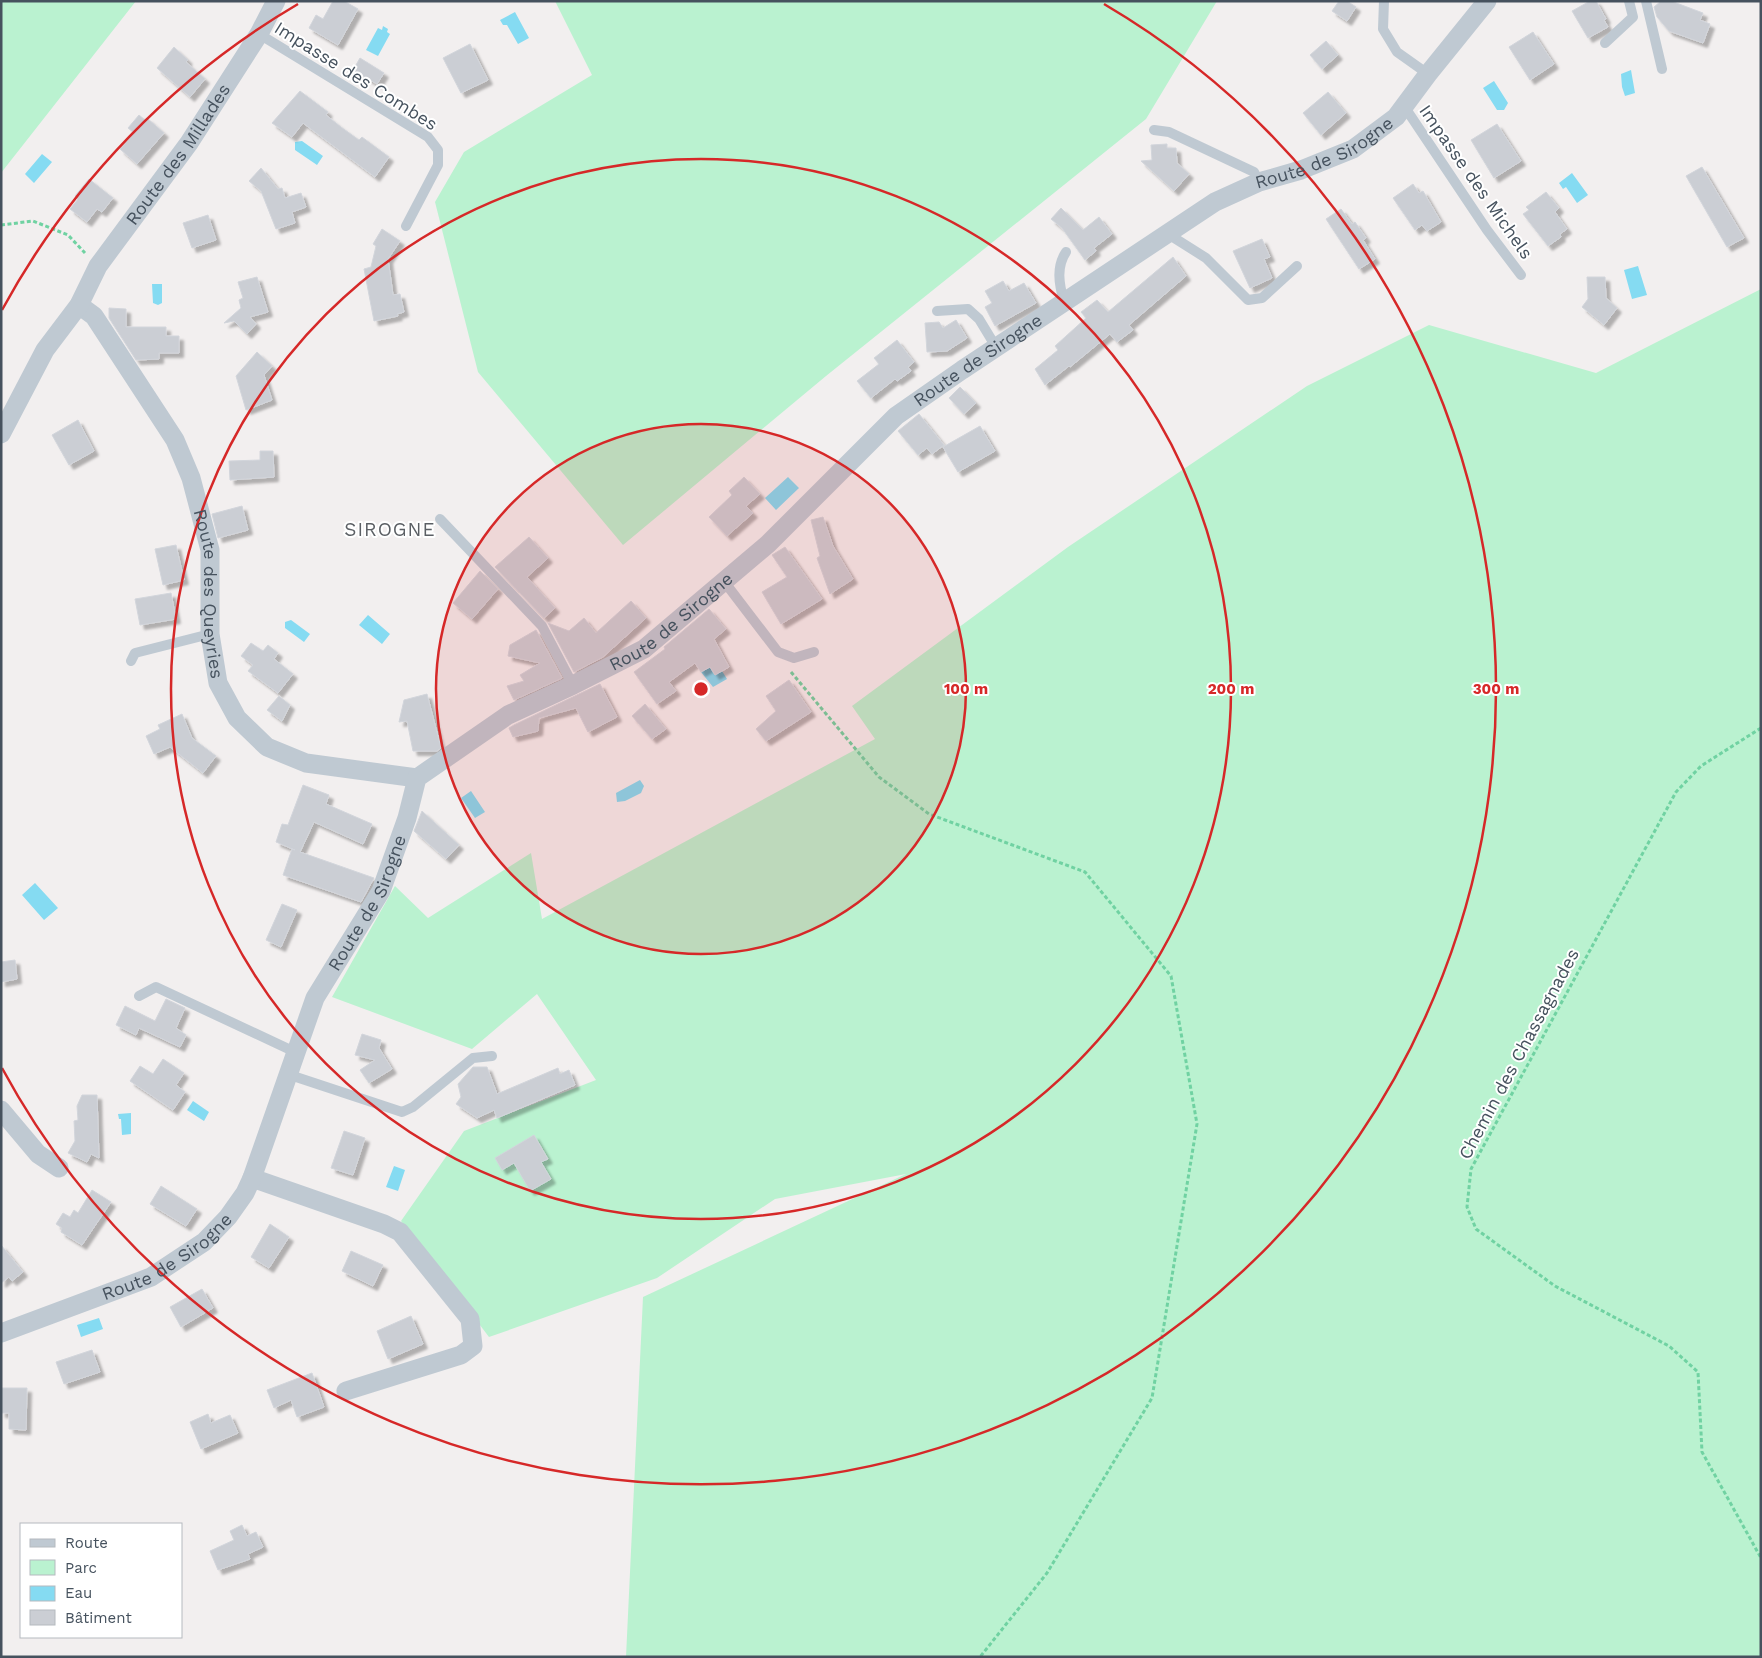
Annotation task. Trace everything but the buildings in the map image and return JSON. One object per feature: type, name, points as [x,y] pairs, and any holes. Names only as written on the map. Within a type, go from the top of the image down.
[{"type":"street","name":"Route des Millades","points":[[1,434],[45,350],[79,305],[98,266],[190,143],[259,34],[276,1]]},
{"type":"street","name":"Route de Sirogne","points":[[1,1334],[151,1277],[204,1242],[228,1217],[245,1193],[252,1178],[315,998],[381,891],[407,818],[417,778],[468,740],[508,715],[644,649],[723,580],[768,544],[896,416],[996,347],[1216,202],[1259,182],[1301,170],[1353,149],[1396,117],[1487,1]]},
{"type":"street","name":"Route des Queyries","points":[[79,305],[94,316],[176,440],[191,478],[210,550],[210,634],[218,683],[237,718],[267,747],[306,763],[417,778]]},
{"type":"street","points":[[1,1110],[38,1154],[59,1168]]},
{"type":"street","points":[[252,1178],[384,1224],[400,1232],[470,1319],[473,1346],[461,1355],[346,1391]]},
{"type":"lane","points":[[1384,1],[1383,29],[1397,52],[1428,74]]},
{"type":"lane","points":[[1605,43],[1633,17],[1629,1]]},
{"type":"lane","points":[[1646,1],[1662,69]]},
{"type":"lane","name":"Impasse des Combes","points":[[259,34],[428,137],[434,144],[438,150],[438,166],[406,226]]},
{"type":"lane","name":"Impasse des Michels","points":[[1404,106],[1487,230],[1521,275]]},
{"type":"lane","points":[[1154,130],[1169,132],[1254,172],[1259,182]]},
{"type":"lane","points":[[1168,234],[1206,258],[1248,300],[1262,298],[1298,266]]},
{"type":"lane","points":[[1064,302],[1060,285],[1060,261],[1066,252]]},
{"type":"lane","points":[[937,311],[968,310],[979,319],[996,347]]},
{"type":"lane","points":[[440,519],[542,626],[573,685]]},
{"type":"lane","points":[[723,580],[778,652],[794,658],[814,652]]},
{"type":"lane","points":[[131,661],[135,653],[210,634]]},
{"type":"lane","points":[[139,996],[156,987],[296,1052]]},
{"type":"lane","points":[[288,1074],[402,1112],[413,1107],[473,1058],[492,1056]]},
{"type":"path","points":[[1,225],[33,221],[68,235],[98,266]]},
{"type":"path","points":[[778,652],[789,669],[879,777],[929,814],[1085,872],[1171,976],[1198,1124],[1152,1398],[1047,1573],[980,1657]]},
{"type":"path","name":"Chemin des Chassagnades","points":[[1761,728],[1701,766],[1676,792],[1472,1169],[1467,1206],[1476,1229],[1555,1286],[1669,1346],[1698,1372],[1702,1452],[1761,1558]]},
{"type":"green space","points":[[1,1],[136,1],[1,173]]},
{"type":"green space","points":[[555,1],[1217,1],[1146,119],[826,376],[623,545],[478,372],[435,202],[464,152],[592,75]]},
{"type":"green space","points":[[1761,289],[1761,1657],[626,1657],[643,1297],[906,1174],[775,1199],[657,1278],[489,1337],[401,1221],[464,1131],[596,1080],[537,994],[472,1049],[332,997],[395,886],[428,918],[531,853],[542,919],[875,739],[852,706],[1068,547],[1307,386],[1429,325],[1596,373]]},
{"type":"water","points":[[515,12],[529,38],[518,44],[507,25],[503,25],[500,20]]},
{"type":"water","points":[[383,26],[388,29],[387,32],[390,34],[378,56],[366,50],[378,28],[382,30]]},
{"type":"water","points":[[1631,70],[1635,93],[1625,96],[1621,74]]},
{"type":"water","points":[[1494,81],[1508,103],[1504,110],[1497,110],[1483,88]]},
{"type":"water","points":[[302,141],[323,156],[317,165],[295,150],[295,142]]},
{"type":"water","points":[[42,154],[52,162],[34,183],[25,174]]},
{"type":"water","points":[[1572,173],[1588,195],[1577,203],[1566,187],[1563,189],[1559,183]]},
{"type":"water","points":[[1638,266],[1647,295],[1632,299],[1624,270]]},
{"type":"water","points":[[152,284],[162,284],[162,303],[158,305],[153,303]]},
{"type":"water","points":[[788,477],[799,488],[776,510],[765,498]]},
{"type":"water","points":[[368,615],[390,634],[382,644],[359,625]]},
{"type":"water","points":[[291,620],[310,634],[304,642],[285,628],[285,622]]},
{"type":"water","points":[[710,667],[715,675],[722,671],[727,679],[713,687],[701,672]]},
{"type":"water","points":[[640,780],[644,786],[641,793],[625,801],[617,802],[616,793]]},
{"type":"water","points":[[471,791],[485,812],[475,818],[461,798]]},
{"type":"water","points":[[35,883],[58,908],[44,920],[22,895]]},
{"type":"water","points":[[193,1101],[209,1112],[204,1121],[187,1110]]},
{"type":"water","points":[[131,1113],[131,1134],[122,1135],[121,1119],[119,1119],[118,1114]]},
{"type":"water","points":[[394,1166],[405,1170],[398,1191],[386,1187]]},
{"type":"water","points":[[99,1318],[103,1329],[81,1337],[77,1325]]},
{"type":"district","name":"SIROGNE","points":[[390,529]]}]
